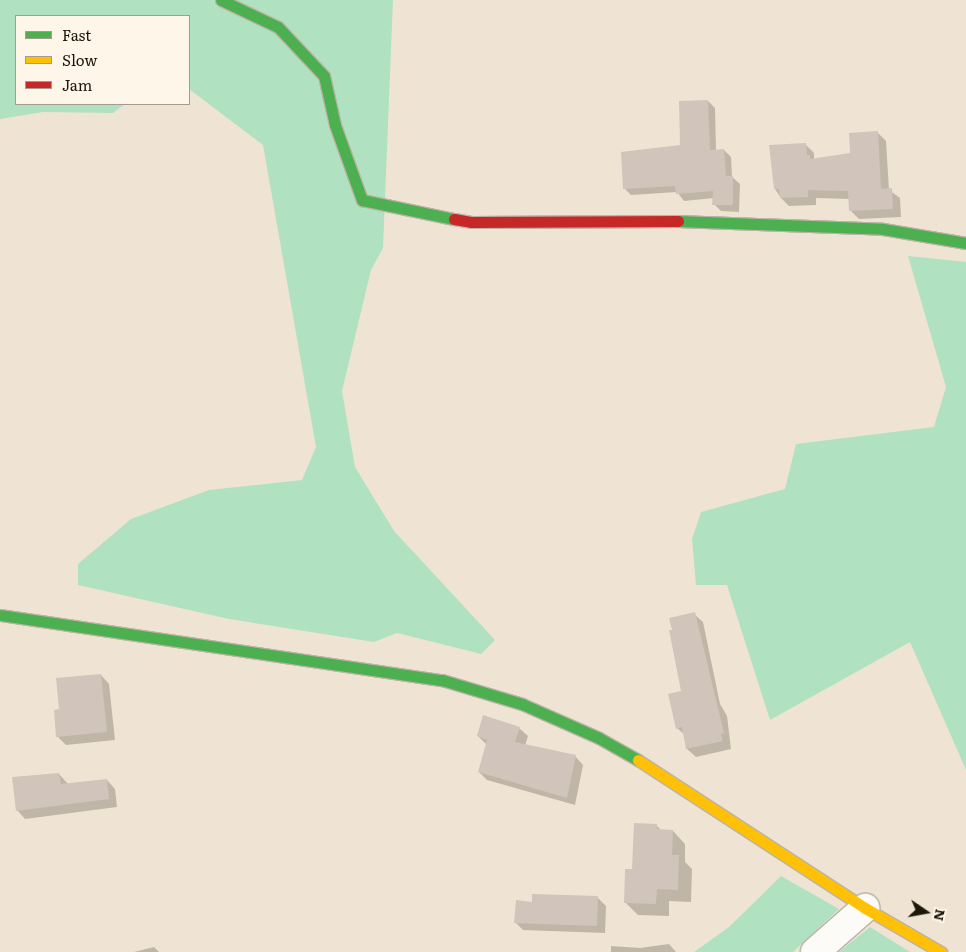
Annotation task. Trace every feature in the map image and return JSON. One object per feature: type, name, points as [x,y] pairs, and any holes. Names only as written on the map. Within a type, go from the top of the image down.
[{"type":"street","points":[[221,0],[278,27],[324,76],[335,125],[362,200],[471,222],[696,221],[883,229],[966,243]]},
{"type":"street","points":[[0,616],[254,650],[442,680],[522,704],[599,738],[645,764],[865,908],[942,952]]},
{"type":"street","points":[[815,952],[865,908]]},
{"type":"green space","points":[[0,0],[393,0],[383,248],[371,270],[342,391],[355,467],[394,531],[495,640],[481,654],[397,633],[374,642],[229,619],[78,585],[78,564],[131,519],[209,490],[302,480],[316,447],[263,145],[190,90],[190,15],[15,15],[15,105],[124,105],[113,113],[43,112],[0,119]]},
{"type":"green space","points":[[908,256],[966,262],[966,770],[910,642],[770,720],[727,585],[696,585],[692,539],[701,512],[785,489],[796,444],[934,427],[946,387]]},
{"type":"green space","points":[[781,876],[839,909],[793,952],[694,952],[729,927]]},
{"type":"green space","points":[[870,927],[910,952],[839,952]]},
{"type":"building","points":[[708,100],[710,150],[724,149],[726,176],[733,176],[733,205],[712,205],[713,191],[676,194],[675,186],[623,189],[621,152],[680,145],[679,101]]},
{"type":"building","points":[[878,131],[881,189],[892,188],[893,209],[849,211],[848,191],[808,190],[808,197],[780,198],[779,189],[774,189],[769,145],[806,143],[807,155],[810,155],[810,159],[850,153],[849,133]]},
{"type":"building","points":[[695,612],[724,733],[721,734],[723,741],[686,749],[682,727],[676,729],[668,694],[681,691],[669,630],[672,630],[669,618]]},
{"type":"building","points":[[101,674],[107,732],[56,737],[54,710],[59,709],[56,678]]},
{"type":"building","points":[[483,715],[520,727],[515,742],[576,755],[567,798],[478,772],[487,740],[477,736]]},
{"type":"building","points":[[59,773],[61,784],[107,779],[109,799],[16,811],[12,777]]},
{"type":"building","points":[[634,823],[657,824],[657,829],[673,830],[672,855],[679,855],[678,890],[657,889],[656,904],[624,903],[625,869],[632,869]]},
{"type":"building","points":[[532,894],[598,896],[597,926],[514,923],[516,900],[532,902]]},
{"type":"traffic: fast","points":[[221,0],[278,27],[324,76],[335,125],[362,200],[454,219]]},
{"type":"traffic: fast","points":[[678,221],[883,229],[966,243]]},
{"type":"traffic: fast","points":[[0,615],[442,680],[522,704],[599,738],[638,760]]},
{"type":"traffic: slow","points":[[638,760],[865,908],[941,952]]},
{"type":"traffic: jam","points":[[454,219],[471,222],[678,221]]}]
